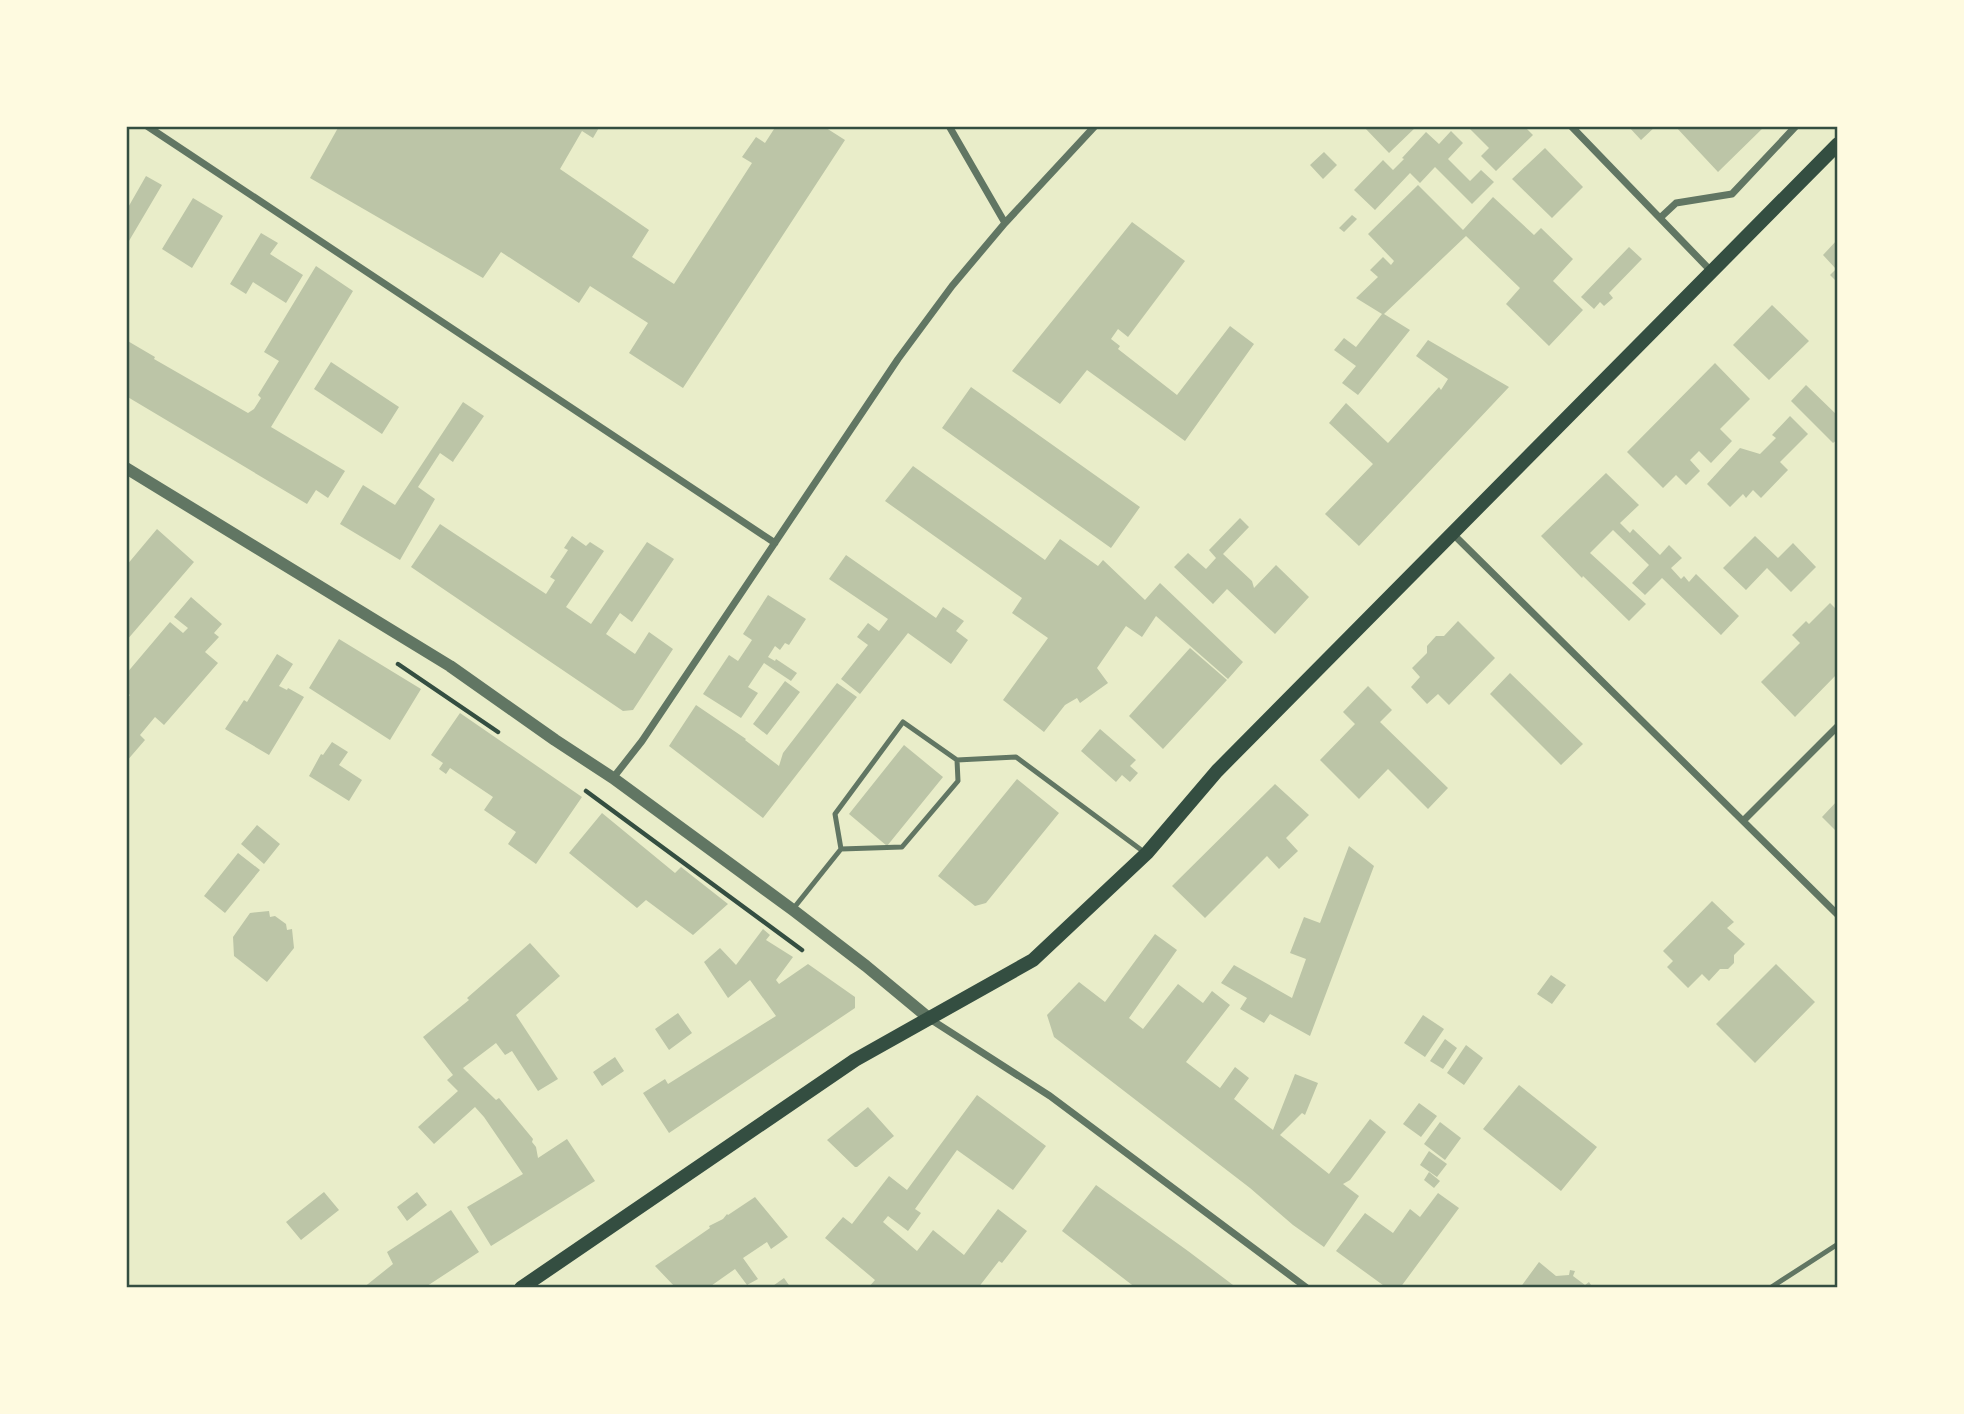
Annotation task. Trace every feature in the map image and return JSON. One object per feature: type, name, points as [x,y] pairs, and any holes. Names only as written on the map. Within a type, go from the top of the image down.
[{"type":"main road","points":[[521,1288],[855,1060],[1034,960],[1147,853],[1217,771],[1838,144]]},
{"type":"street","points":[[146,126],[775,543]]},
{"type":"street","points":[[949,126],[1005,223]]},
{"type":"street","points":[[612,778],[642,741],[898,359],[952,286],[1005,223],[1095,126]]},
{"type":"street","points":[[1571,126],[1711,271]]},
{"type":"street","points":[[1660,218],[1676,203],[1732,194],[1796,126]]},
{"type":"street","points":[[126,468],[450,666],[612,778],[793,910],[930,1020],[1050,1096],[1307,1288]]},
{"type":"street","points":[[1453,534],[1838,915]]},
{"type":"street","points":[[1743,821],[1838,726]]},
{"type":"lane","points":[[793,910],[841,849],[835,814],[903,722],[957,760],[1016,757],[1147,853]]},
{"type":"lane","points":[[841,849],[902,847],[958,781],[957,760]]},
{"type":"lane","points":[[1770,1288],[1838,1244]]},
{"type":"path","points":[[392,660],[502,735]]},
{"type":"path","points":[[580,787],[805,952]]},
{"type":"building","points":[[339,126],[600,126],[593,138],[582,131],[560,169],[649,230],[632,257],[674,284],[752,163],[742,157],[756,137],[765,143],[776,126],[823,126],[845,140],[683,388],[629,353],[648,323],[590,286],[579,303],[501,252],[483,278],[310,178]]},
{"type":"building","points":[[1363,126],[1417,126],[1389,153]]},
{"type":"building","points":[[1467,126],[1524,126],[1533,135],[1496,171],[1481,156],[1489,148]]},
{"type":"building","points":[[1628,126],[1656,126],[1641,140]]},
{"type":"building","points":[[1675,126],[1765,126],[1718,172]]},
{"type":"building","points":[[1451,131],[1463,143],[1448,159],[1470,181],[1481,170],[1494,182],[1472,204],[1435,167],[1420,183],[1410,173],[1375,210],[1354,190],[1383,160],[1393,170],[1426,132],[1439,144]]},
{"type":"building","points":[[1545,148],[1583,187],[1552,218],[1512,179]]},
{"type":"building","points":[[1324,152],[1337,165],[1323,179],[1310,165]]},
{"type":"building","points":[[146,176],[162,185],[126,246],[126,211]]},
{"type":"building","points":[[1418,185],[1463,230],[1493,197],[1534,235],[1541,228],[1573,259],[1553,281],[1583,310],[1549,346],[1506,304],[1520,288],[1466,236],[1384,314],[1410,330],[1358,395],[1342,383],[1356,366],[1334,350],[1344,338],[1356,347],[1382,314],[1356,298],[1378,277],[1370,270],[1383,257],[1391,265],[1394,261],[1368,234]]},
{"type":"building","points":[[193,198],[223,216],[192,268],[162,249]]},
{"type":"building","points":[[1352,215],[1357,219],[1344,232],[1339,228]]},
{"type":"building","points":[[1132,222],[1185,261],[1128,337],[1118,329],[1111,339],[1120,346],[1118,349],[1177,395],[1230,326],[1254,344],[1185,441],[1087,370],[1060,404],[1012,371]]},
{"type":"building","points":[[261,233],[278,243],[270,254],[303,275],[286,303],[253,282],[246,294],[230,284]]},
{"type":"building","points":[[1838,239],[1838,283],[1830,275],[1836,269],[1823,255]]},
{"type":"building","points":[[1629,247],[1642,259],[1609,293],[1613,298],[1604,306],[1600,302],[1594,309],[1581,297]]},
{"type":"building","points":[[316,266],[353,291],[271,427],[345,471],[328,498],[316,490],[307,504],[126,396],[126,340],[248,413],[261,398],[258,395],[279,361],[264,352]]},
{"type":"building","points":[[1772,305],[1809,341],[1769,380],[1733,345]]},
{"type":"building","points":[[1428,340],[1509,387],[1359,546],[1325,514],[1373,464],[1329,423],[1346,403],[1388,443],[1439,387],[1441,390],[1448,379],[1416,356]]},
{"type":"building","points":[[331,362],[399,407],[382,434],[314,389]]},
{"type":"building","points":[[1715,363],[1750,399],[1720,429],[1732,441],[1711,463],[1699,451],[1690,460],[1700,471],[1686,485],[1676,475],[1663,488],[1627,452]]},
{"type":"building","points":[[1806,385],[1838,416],[1838,439],[1833,443],[1791,401]]},
{"type":"building","points":[[971,387],[1140,507],[1111,548],[942,428]]},
{"type":"building","points":[[463,402],[484,416],[453,462],[440,453],[418,487],[435,499],[400,560],[340,524],[363,485],[395,505]]},
{"type":"building","points":[[1790,416],[1808,434],[1780,462],[1788,470],[1761,498],[1753,490],[1746,498],[1743,494],[1730,507],[1707,484],[1740,448],[1760,454],[1776,438],[1772,435]]},
{"type":"building","points":[[913,466],[1045,560],[1060,539],[1098,566],[1103,560],[1145,600],[1160,583],[1243,662],[1228,679],[1156,616],[1142,637],[1126,626],[1097,668],[1108,683],[1080,703],[1077,698],[1065,705],[1044,732],[1003,700],[1048,638],[1012,613],[1022,598],[885,501]]},
{"type":"building","points":[[1606,473],[1639,505],[1620,523],[1630,533],[1633,529],[1660,555],[1669,545],[1682,558],[1671,568],[1681,579],[1684,576],[1689,582],[1696,574],[1739,616],[1721,635],[1662,578],[1645,595],[1632,583],[1649,565],[1613,530],[1590,553],[1646,604],[1629,621],[1541,536]]},
{"type":"building","points":[[1240,518],[1249,527],[1223,554],[1252,581],[1254,588],[1276,565],[1309,597],[1275,634],[1227,589],[1213,604],[1174,567],[1188,553],[1206,569],[1216,558],[1209,550]]},
{"type":"building","points":[[440,524],[546,594],[555,580],[550,577],[568,550],[564,548],[572,536],[586,546],[590,542],[604,551],[566,607],[591,624],[647,542],[674,559],[632,622],[620,613],[606,634],[635,654],[649,632],[673,649],[633,710],[623,711],[411,567]]},
{"type":"building","points":[[157,529],[194,562],[126,641],[126,566]]},
{"type":"building","points":[[1755,536],[1778,558],[1793,543],[1816,567],[1791,592],[1767,568],[1746,590],[1723,568]]},
{"type":"building","points":[[846,555],[936,618],[943,607],[964,621],[956,631],[968,640],[951,664],[908,633],[860,694],[841,679],[868,645],[857,637],[868,623],[879,631],[888,619],[829,579]]},
{"type":"building","points":[[768,595],[806,619],[789,645],[785,643],[780,650],[775,646],[768,657],[775,661],[776,659],[797,673],[791,681],[764,663],[748,687],[758,693],[741,718],[703,694],[729,655],[738,661],[752,640],[743,634]]},
{"type":"building","points":[[191,597],[222,624],[214,633],[219,637],[205,652],[218,663],[164,725],[155,717],[140,735],[145,740],[126,762],[126,700],[130,695],[126,692],[126,674],[170,622],[183,633],[188,628],[174,617]]},
{"type":"building","points":[[1830,603],[1838,611],[1838,673],[1795,717],[1761,682],[1800,643],[1792,635],[1806,621],[1809,624]]},
{"type":"building","points":[[1458,621],[1495,658],[1449,705],[1438,694],[1427,704],[1411,687],[1420,677],[1412,668],[1427,653],[1427,646],[1436,636],[1444,636]]},
{"type":"building","points":[[339,639],[421,689],[390,740],[309,688]]},
{"type":"building","points":[[1190,648],[1227,680],[1163,749],[1129,716]]},
{"type":"building","points":[[277,654],[293,664],[279,686],[304,697],[269,755],[225,729],[244,700],[247,702]]},
{"type":"building","points":[[1510,673],[1583,744],[1561,765],[1490,694]]},
{"type":"building","points":[[785,681],[800,692],[767,735],[753,724]]},
{"type":"building","points":[[837,683],[857,697],[763,818],[669,746],[696,705],[746,739],[779,766],[783,753]]},
{"type":"building","points":[[1368,686],[1392,710],[1380,722],[1448,788],[1428,809],[1388,769],[1359,799],[1320,760],[1355,724],[1343,712]]},
{"type":"building","points":[[460,713],[582,797],[536,864],[508,844],[516,832],[484,810],[493,797],[450,768],[446,774],[439,769],[443,763],[431,755]]},
{"type":"building","points":[[1100,729],[1136,760],[1130,766],[1138,773],[1130,782],[1122,775],[1116,782],[1081,751]]},
{"type":"building","points":[[332,742],[348,752],[339,765],[362,780],[349,801],[309,776],[321,754],[323,755]]},
{"type":"building","points":[[904,745],[943,777],[887,846],[849,814]]},
{"type":"building","points":[[1017,779],[1059,813],[986,903],[975,906],[938,876]]},
{"type":"building","points":[[1275,784],[1309,815],[1286,838],[1298,851],[1279,869],[1267,856],[1205,918],[1172,886]]},
{"type":"building","points":[[1838,800],[1838,833],[1822,817]]},
{"type":"building","points":[[602,813],[675,873],[681,867],[728,904],[693,935],[646,900],[637,908],[569,853]]},
{"type":"building","points":[[257,825],[280,844],[264,864],[241,844]]},
{"type":"building","points":[[1349,846],[1374,866],[1310,1036],[1270,1014],[1264,1023],[1240,1009],[1247,998],[1221,983],[1234,965],[1292,998],[1306,959],[1290,953],[1304,917],[1320,923]]},
{"type":"building","points":[[238,853],[260,870],[225,913],[204,896]]},
{"type":"building","points":[[1712,901],[1734,922],[1727,928],[1745,944],[1734,955],[1734,963],[1728,969],[1720,969],[1709,981],[1702,974],[1688,988],[1667,967],[1673,961],[1663,951]]},
{"type":"building","points":[[269,911],[270,917],[275,916],[286,924],[287,930],[292,929],[294,948],[267,982],[234,956],[233,937],[250,913]]},
{"type":"building","points":[[763,929],[770,935],[766,940],[793,957],[776,980],[779,984],[808,964],[855,997],[855,1008],[669,1133],[643,1093],[665,1079],[668,1084],[776,1016],[750,980],[728,998],[704,962],[720,948],[736,965]]},
{"type":"building","points":[[1155,934],[1177,950],[1129,1018],[1143,1029],[1178,984],[1203,1003],[1212,991],[1230,1005],[1186,1062],[1220,1088],[1235,1067],[1249,1078],[1234,1099],[1273,1130],[1295,1074],[1318,1083],[1305,1115],[1302,1113],[1280,1135],[1329,1174],[1370,1119],[1386,1132],[1350,1180],[1343,1184],[1359,1196],[1324,1247],[1054,1037],[1047,1015],[1079,982],[1105,1002]]},
{"type":"building","points":[[530,943],[560,976],[516,1015],[558,1079],[538,1091],[512,1051],[505,1055],[496,1043],[463,1068],[496,1100],[499,1098],[533,1139],[538,1158],[567,1139],[595,1181],[491,1246],[467,1207],[523,1174],[475,1107],[434,1144],[418,1127],[458,1091],[447,1080],[453,1075],[423,1037],[469,1000],[467,998]]},
{"type":"building","points":[[1776,964],[1815,1002],[1755,1063],[1716,1024]]},
{"type":"building","points":[[1551,975],[1566,985],[1552,1004],[1537,994]]},
{"type":"building","points":[[678,1013],[692,1033],[669,1050],[655,1029]]},
{"type":"building","points":[[1423,1015],[1444,1029],[1425,1057],[1404,1043]]},
{"type":"building","points":[[1445,1039],[1457,1048],[1443,1069],[1430,1061]]},
{"type":"building","points":[[1466,1045],[1483,1058],[1464,1085],[1447,1073]]},
{"type":"building","points":[[615,1057],[624,1071],[602,1086],[593,1072]]},
{"type":"building","points":[[1519,1085],[1597,1147],[1561,1191],[1483,1129]]},
{"type":"building","points":[[977,1095],[1046,1146],[1013,1190],[957,1150],[915,1209],[921,1213],[908,1231],[888,1216],[883,1222],[917,1251],[933,1230],[964,1255],[998,1209],[1027,1231],[978,1288],[868,1288],[875,1280],[825,1238],[843,1217],[852,1224],[889,1176],[907,1190]]},
{"type":"building","points":[[1419,1103],[1437,1116],[1421,1137],[1403,1124]]},
{"type":"building","points":[[868,1107],[894,1136],[855,1167],[827,1140]]},
{"type":"building","points":[[1440,1122],[1461,1138],[1445,1160],[1424,1144]]},
{"type":"building","points":[[1429,1151],[1447,1164],[1437,1177],[1420,1165]]},
{"type":"building","points":[[1429,1172],[1440,1181],[1434,1188],[1424,1180]]},
{"type":"building","points":[[1096,1185],[1237,1288],[1136,1288],[1062,1231]]},
{"type":"building","points":[[324,1192],[339,1210],[301,1240],[286,1222]]},
{"type":"building","points":[[417,1192],[427,1205],[407,1221],[397,1207]]},
{"type":"building","points":[[1438,1193],[1459,1208],[1400,1288],[1387,1288],[1336,1251],[1365,1213],[1393,1233],[1410,1209],[1420,1217]]},
{"type":"building","points":[[755,1197],[788,1237],[771,1249],[767,1242],[743,1258],[758,1279],[747,1285],[735,1269],[708,1288],[676,1288],[655,1266],[710,1228],[709,1226]]},
{"type":"building","points":[[451,1210],[479,1252],[424,1288],[363,1288],[393,1264],[387,1252]]},
{"type":"building","points":[[1539,1262],[1556,1276],[1569,1275],[1570,1270],[1575,1271],[1573,1276],[1585,1285],[1589,1282],[1591,1285],[1588,1288],[1520,1288]]},
{"type":"building","points":[[784,1278],[791,1288],[770,1288]]}]
